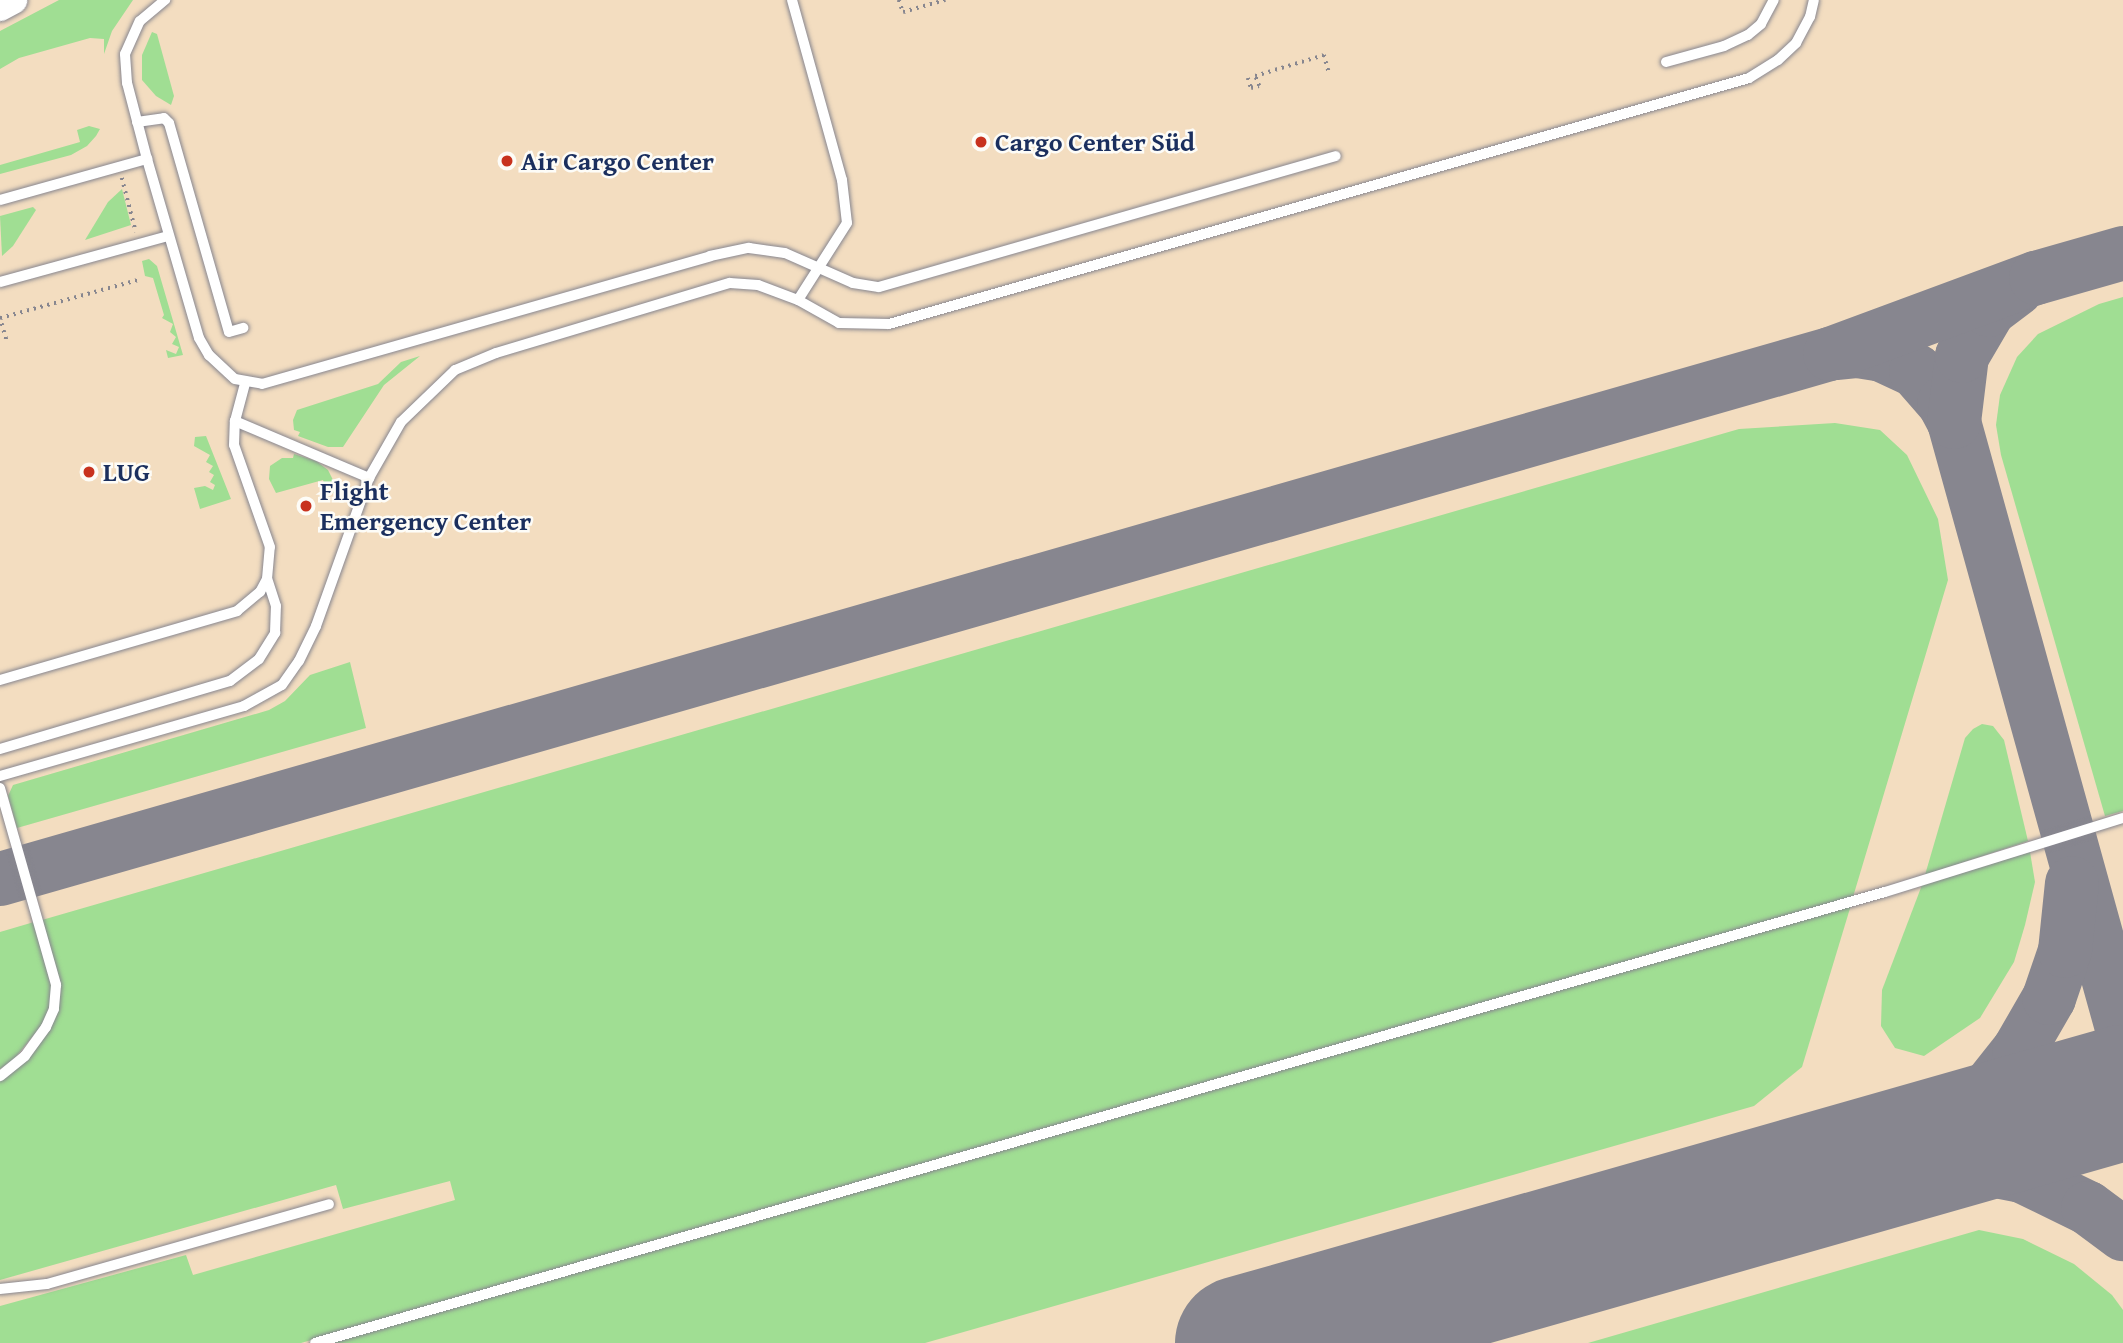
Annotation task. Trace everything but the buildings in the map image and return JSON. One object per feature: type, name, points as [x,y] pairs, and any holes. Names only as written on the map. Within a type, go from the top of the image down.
[{"type":"main road","points":[[0,7],[13,0]]},
{"type":"lane","points":[[165,0],[140,21],[125,54],[127,83],[168,236],[200,338],[220,367],[245,383],[262,384],[709,256],[749,248],[785,253],[853,283],[879,288],[1336,156]]},
{"type":"lane","points":[[792,0],[846,201],[847,223],[798,300]]},
{"type":"lane","points":[[1666,62],[1724,46],[1748,35],[1761,24],[1774,0]]},
{"type":"lane","points":[[0,776],[244,706],[282,685],[299,661],[316,626],[369,478],[401,422],[455,370],[496,353],[730,283],[758,285],[798,300],[839,323],[890,324],[1749,78],[1778,60],[1796,43],[1810,18],[1814,0]]},
{"type":"lane","points":[[137,122],[164,118],[229,332],[243,328]]},
{"type":"lane","points":[[0,200],[147,159]]},
{"type":"lane","points":[[0,282],[168,236]]},
{"type":"lane","points":[[0,680],[237,611],[260,592],[267,579],[270,547],[234,446],[235,421],[245,383]]},
{"type":"lane","points":[[235,421],[369,478]]},
{"type":"lane","points":[[0,748],[230,681],[239,676],[259,659],[275,633],[276,607],[267,579]]},
{"type":"lane","points":[[0,789],[56,985],[54,1009],[46,1027],[24,1055],[0,1076]]},
{"type":"lane","points":[[315,1343],[1885,892],[2123,818]]},
{"type":"lane","points":[[0,1289],[47,1284],[329,1203]]},
{"type":"path","points":[[899,0],[903,12],[945,0]]},
{"type":"path","points":[[1248,78],[1251,88],[1259,86],[1255,76],[1324,55],[1329,73]]},
{"type":"path","points":[[119,167],[139,244]]},
{"type":"path","points":[[7,342],[0,318],[138,279]]},
{"type":"green space","points":[[59,0],[133,0],[112,31],[104,54],[104,39],[90,38],[19,58],[0,69],[0,31]]},
{"type":"green space","points":[[152,32],[157,34],[174,96],[171,105],[156,96],[142,80],[142,55]]},
{"type":"green space","points":[[89,126],[100,129],[87,146],[71,155],[0,174],[0,165],[80,142],[77,130]]},
{"type":"green space","points":[[122,189],[131,225],[85,240],[108,202]]},
{"type":"green space","points":[[33,207],[36,210],[13,246],[2,256],[0,216]]},
{"type":"green space","points":[[149,259],[157,266],[183,355],[168,358],[166,350],[176,354],[179,347],[172,344],[176,337],[170,332],[173,324],[162,318],[164,315],[153,278],[145,276],[142,261]]},
{"type":"green space","points":[[2123,297],[2123,811],[2105,816],[2001,455],[1996,425],[2000,395],[2017,357],[2038,334],[2099,304]]},
{"type":"green space","points":[[420,356],[384,385],[343,447],[328,447],[298,436],[300,432],[294,430],[293,420],[297,410],[378,384],[401,362]]},
{"type":"green space","points":[[1835,423],[1880,430],[1907,455],[1938,519],[1948,580],[1853,897],[301,1343],[0,1343],[0,1306],[186,1255],[193,1275],[455,1200],[450,1181],[343,1209],[336,1185],[0,1280],[0,1081],[29,1057],[47,1034],[57,1013],[60,998],[61,984],[42,920],[1739,429]]},
{"type":"green space","points":[[206,436],[231,499],[200,509],[194,488],[205,486],[213,490],[215,485],[210,482],[214,475],[209,472],[213,466],[206,462],[210,455],[194,446],[195,437]]},
{"type":"green space","points":[[294,454],[316,461],[328,470],[339,492],[328,494],[323,480],[276,493],[269,479],[270,466],[282,458],[293,458]]},
{"type":"green space","points":[[350,662],[366,728],[17,828],[8,796],[13,785],[269,710],[285,701],[310,675]]},
{"type":"green space","points":[[1982,724],[1993,726],[2004,740],[2028,841],[1925,875],[1965,738]]},
{"type":"green space","points":[[2030,852],[2035,882],[2014,962],[1980,1018],[1924,1056],[1895,1048],[1881,1026],[1882,990],[1922,885]]},
{"type":"green space","points":[[1851,905],[1802,1067],[1754,1106],[925,1343],[328,1343]]},
{"type":"green space","points":[[34,922],[51,986],[51,1002],[42,1025],[14,1059],[0,1069],[0,932]]},
{"type":"green space","points":[[1979,1230],[2023,1239],[2074,1264],[2112,1295],[2123,1310],[2123,1343],[1588,1343]]},
{"type":"taxiway","points":[[0,879],[1830,354],[2036,278],[2123,253]]},
{"type":"taxiway","points":[[1954,422],[1962,356],[1989,310],[2016,290]]},
{"type":"taxiway","points":[[1838,353],[1858,351],[1882,355],[1916,371],[1944,403],[1954,422],[2123,1032]]},
{"type":"taxiway","points":[[1856,1168],[1910,1147],[1952,1118],[1988,1089],[2019,1050],[2049,998],[2065,951],[2072,883]]},
{"type":"taxiway","points":[[1879,1166],[1955,1163],[2022,1176],[2088,1208],[2123,1234]]},
{"type":"runway","points":[[1242,1343],[2123,1092]]},
{"type":"place","name":"Cargo Center Süd","points":[[981,142]]},
{"type":"place","name":"Air Cargo Center","points":[[507,161]]},
{"type":"place","name":"LUG","points":[[89,472]]},
{"type":"place","name":"Flight Emergency Center","points":[[306,506]]}]
